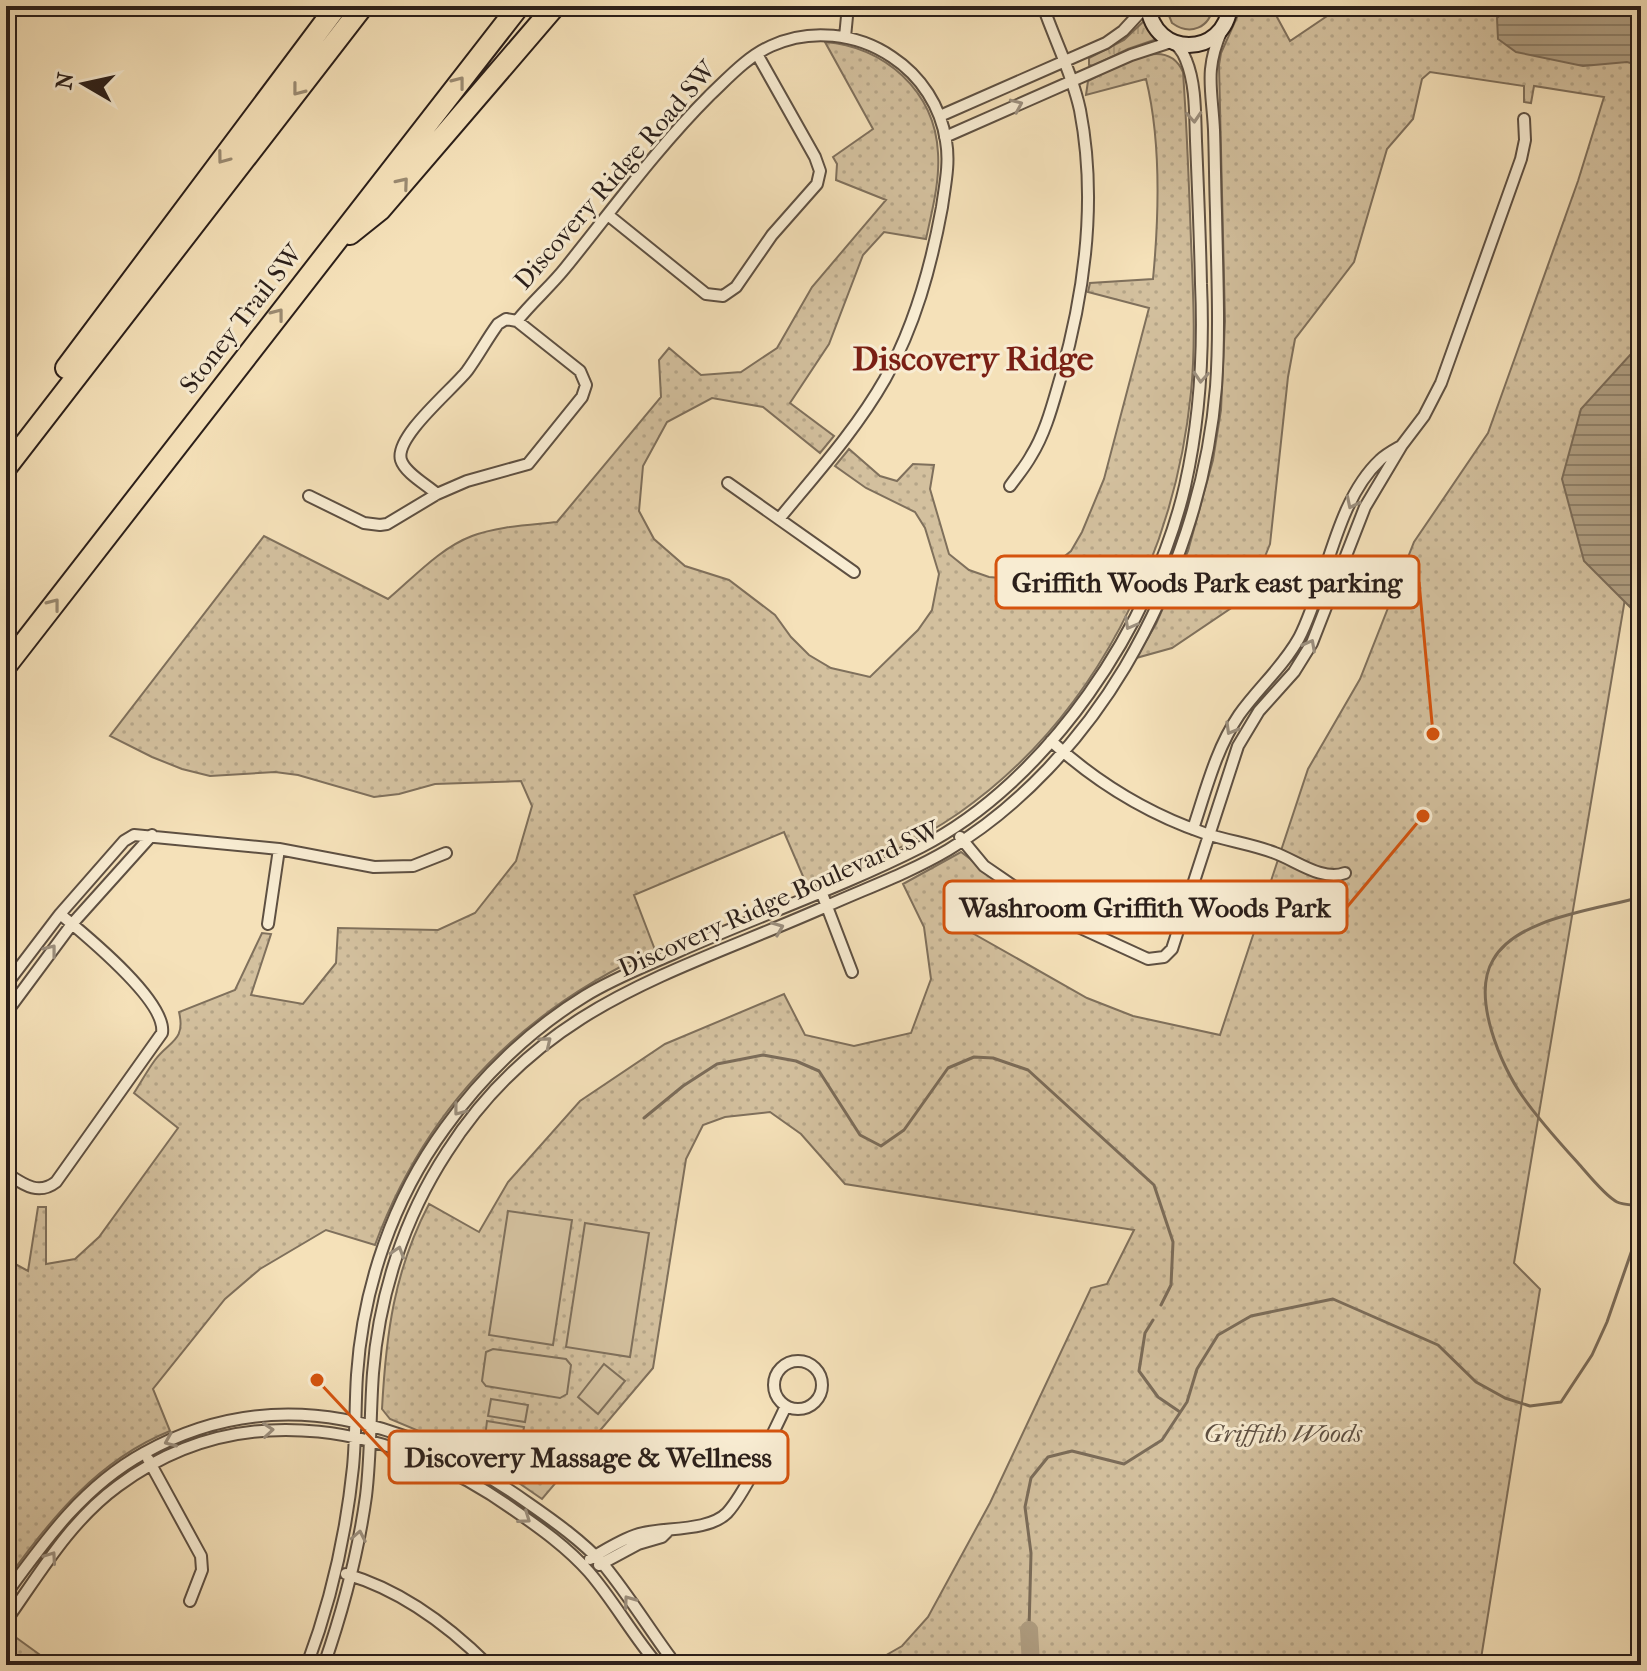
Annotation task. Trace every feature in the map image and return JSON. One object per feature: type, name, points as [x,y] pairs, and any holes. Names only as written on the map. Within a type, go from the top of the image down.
[{"type":"highway","points":[[6,448],[337,6]]},
{"type":"highway","points":[[6,468],[363,6]]},
{"type":"highway","name":"Stoney Trail SW","points":[[6,666],[519,6]]},
{"type":"highway","points":[[325,254],[380,210],[555,6]]},
{"type":"street","points":[[845,37],[848,6]]},
{"type":"street","points":[[1010,486],[1041,437],[1072,339],[1086,244],[1088,189],[1080,112],[1073,81],[1043,6]]},
{"type":"street","points":[[779,519],[868,408],[910,328],[931,262],[947,174],[941,120],[1106,43],[1123,31],[1147,6],[1157,30],[1173,42],[1189,46],[1215,36],[1230,13]]},
{"type":"street","name":"Discovery Ridge Boulevard SW","points":[[324,1665],[351,1575],[366,1495],[379,1325],[388,1282],[417,1204],[446,1153],[491,1094],[550,1038],[588,1012],[643,982],[908,871],[962,840],[1020,794],[1063,752],[1109,691],[1147,628],[1178,558],[1206,457],[1216,387],[1218,326],[1210,68],[1213,49],[1230,13]]},
{"type":"street","name":"Discovery Ridge Road SW","points":[[437,494],[403,465],[400,456],[403,443],[464,374],[498,324],[506,319],[517,321],[560,275],[689,117],[734,71],[772,45],[801,37],[845,37],[872,45],[908,69],[929,94],[941,120]]},
{"type":"street","points":[[945,137],[1131,55],[1173,42]]},
{"type":"street","name":"Discovery Ridge Boulevard SW","points":[[307,1665],[336,1571],[348,1507],[357,1372],[373,1278],[393,1221],[444,1128],[480,1084],[534,1033],[580,999],[692,945],[895,859],[954,828],[1000,791],[1051,741],[1103,671],[1151,584],[1184,491],[1201,380],[1195,117],[1188,65],[1184,54],[1173,42]]},
{"type":"street","points":[[608,215],[706,294],[723,296],[733,291],[772,235],[817,184],[820,171],[757,54]]},
{"type":"street","points":[[954,828],[984,866],[1033,902],[1087,933],[1153,960],[1164,957],[1173,945],[1238,746],[1259,711],[1294,672],[1312,643],[1365,507],[1402,445],[1424,416],[1441,383],[1521,159],[1525,140],[1524,119]]},
{"type":"street","points":[[309,496],[364,523],[380,525],[467,481],[528,464],[585,393],[586,381],[580,371],[517,321]]},
{"type":"street","points":[[1193,829],[1214,764],[1231,726],[1252,697],[1284,663],[1301,634],[1353,500],[1381,459],[1402,445]]},
{"type":"street","points":[[728,483],[854,572]]},
{"type":"street","points":[[1051,741],[1114,791],[1193,829],[1275,853],[1330,875],[1345,873]]},
{"type":"street","points":[[6,985],[60,914],[124,841],[134,835],[279,849],[374,867],[413,866],[446,853]]},
{"type":"street","points":[[6,1013],[72,924],[152,835]]},
{"type":"street","points":[[268,924],[279,849]]},
{"type":"street","points":[[821,891],[852,972]]},
{"type":"street","points":[[6,1173],[35,1189],[43,1189],[56,1182],[162,1033],[163,1021],[124,971],[60,914]]},
{"type":"street","points":[[692,945],[698,960]]},
{"type":"street","points":[[580,999],[588,1012]]},
{"type":"street","points":[[480,1084],[491,1094]]},
{"type":"street","points":[[373,1278],[388,1282]]},
{"type":"street","points":[[808,1363],[819,1373],[822,1381],[820,1396],[801,1409],[786,1406],[777,1395],[777,1374],[787,1364],[808,1363]]},
{"type":"street","points":[[585,1568],[634,1535],[704,1524],[725,1515],[786,1406]]},
{"type":"street","points":[[6,1594],[55,1527],[88,1492],[144,1453],[220,1423],[286,1415],[356,1420],[447,1452],[500,1483],[557,1523],[598,1560],[670,1657],[672,1665]]},
{"type":"street","points":[[220,1423],[225,1437]]},
{"type":"street","points":[[6,1621],[66,1536],[111,1491],[151,1465],[225,1437],[286,1429],[327,1431],[371,1440],[438,1465],[492,1494],[544,1531],[585,1568],[658,1665]]},
{"type":"street","points":[[144,1453],[201,1556],[202,1570],[190,1601]]},
{"type":"street","points":[[492,1494],[500,1483]]},
{"type":"street","points":[[55,1527],[66,1536]]},
{"type":"street","points":[[336,1571],[379,1586],[421,1608],[488,1665]]},
{"type":"green space","points":[[1165,6],[1213,6],[1208,20],[1198,28],[1186,29],[1172,23]]},
{"type":"green space","name":"Griffith Woods","points":[[1242,6],[1271,6],[1290,41],[1342,6],[1641,6],[1641,503],[1514,1263],[1540,1289],[1480,1665],[869,1665],[902,1646],[928,1617],[990,1503],[1091,1288],[1107,1284],[1134,1230],[845,1184],[801,1134],[770,1112],[725,1117],[703,1125],[686,1159],[653,1368],[542,1499],[464,1450],[390,1419],[382,1409],[394,1304],[407,1254],[429,1204],[479,1232],[508,1182],[580,1101],[665,1044],[784,994],[805,1035],[854,1046],[911,1033],[931,979],[924,927],[903,884],[961,852],[1002,883],[967,930],[1087,998],[1133,1016],[1220,1035],[1308,769],[1360,679],[1414,542],[1488,433],[1578,181],[1604,97],[1534,86],[1531,103],[1524,102],[1524,86],[1430,72],[1422,79],[1413,119],[1387,149],[1354,262],[1295,339],[1270,544],[1249,596],[1172,648],[1136,658],[1156,624],[1188,551],[1213,460],[1221,410],[1225,321],[1219,65],[1221,53]]},
{"type":"green space","points":[[1146,19],[1157,39],[1089,65],[1089,58],[1124,40]]},
{"type":"green space","points":[[825,42],[847,45],[886,63],[916,92],[927,110],[935,131],[938,164],[926,239],[884,232],[863,255],[829,344],[790,403],[834,436],[820,453],[763,407],[712,398],[667,422],[643,466],[639,511],[654,539],[685,566],[729,580],[775,615],[809,655],[831,668],[870,677],[918,630],[932,610],[939,574],[925,528],[915,512],[866,488],[835,466],[849,449],[880,476],[897,481],[913,464],[934,465],[930,489],[949,554],[969,570],[989,577],[1024,580],[1046,571],[1071,551],[1104,479],[1149,308],[1088,292],[1090,283],[1153,279],[1157,230],[1156,152],[1146,79],[1086,95],[1088,81],[1139,57],[1165,55],[1175,60],[1183,72],[1193,298],[1193,373],[1182,453],[1167,513],[1146,571],[1120,628],[1088,681],[1050,730],[1007,774],[959,813],[905,845],[808,888],[784,832],[634,895],[655,950],[607,974],[562,1002],[521,1033],[484,1068],[451,1107],[422,1149],[396,1195],[375,1245],[326,1230],[260,1269],[225,1299],[153,1389],[170,1431],[144,1443],[98,1475],[58,1514],[6,1581],[6,1259],[28,1271],[38,1207],[46,1207],[46,1264],[75,1259],[99,1237],[178,1128],[134,1093],[155,1060],[178,1035],[181,1022],[179,1012],[235,990],[262,933],[271,934],[251,995],[303,1004],[336,963],[338,928],[438,930],[475,913],[516,861],[532,806],[521,781],[435,784],[374,797],[298,775],[275,772],[210,776],[152,757],[110,736],[264,536],[388,599],[460,541],[492,530],[557,522],[661,397],[659,360],[669,348],[701,375],[741,372],[777,348],[812,287],[886,200],[836,180],[837,164],[833,157],[873,129]]},
{"type":"green space","points":[[508,1211],[572,1220],[553,1345],[489,1335]]},
{"type":"green space","points":[[585,1223],[649,1233],[630,1357],[566,1347]]},
{"type":"green space","points":[[493,1349],[566,1359],[571,1365],[567,1394],[560,1398],[486,1386],[482,1381],[486,1352]]},
{"type":"green space","points":[[604,1364],[625,1381],[598,1414],[578,1397]]},
{"type":"green space","points":[[491,1399],[528,1405],[525,1422],[488,1416]]},
{"type":"green space","points":[[487,1421],[524,1427],[521,1444],[485,1438]]},
{"type":"green space","points":[[7,1631],[54,1665],[6,1665]]},
{"type":"shaded area","points":[[1509,6],[1615,6],[1618,9],[1618,6],[1641,6],[1641,66],[1627,62],[1583,66],[1516,52],[1498,39],[1497,18]]},
{"type":"shaded area","points":[[1641,348],[1641,618],[1584,561],[1562,479],[1581,409],[1630,355]]},
{"type":"waterway","points":[[1641,897],[1560,917],[1520,934],[1504,945],[1493,960],[1485,993],[1498,1050],[1514,1084],[1529,1106],[1607,1195],[1619,1203],[1641,1206]]},
{"type":"waterway","points":[[644,1118],[683,1086],[717,1064],[763,1055],[796,1061],[819,1071],[860,1135],[881,1146],[904,1130],[948,1068],[974,1057],[993,1058],[1028,1070],[1154,1185],[1173,1242],[1171,1285],[1161,1305]]},
{"type":"waterway","points":[[1029,1630],[1031,1553],[1025,1507],[1031,1478],[1048,1457],[1072,1451],[1124,1464],[1162,1440],[1187,1402],[1197,1369],[1218,1335],[1251,1316],[1333,1299],[1438,1345],[1476,1382],[1505,1398],[1530,1406],[1561,1402],[1592,1355],[1607,1322],[1641,1224]]},
{"type":"waterway","points":[[1153,1320],[1145,1333],[1139,1371],[1158,1397],[1180,1412]]},
{"type":"waterway","points":[[1029,1630],[1031,1665]]},
{"type":"place","name":"Griffith Woods Park east parking","points":[[1433,734]]},
{"type":"place","name":"Washroom Griffith Woods Park","points":[[1423,816]]},
{"type":"place","name":"Discovery Massage & Wellness","points":[[317,1380]]},
{"type":"district","name":"Discovery Ridge","points":[[973,359]]}]
